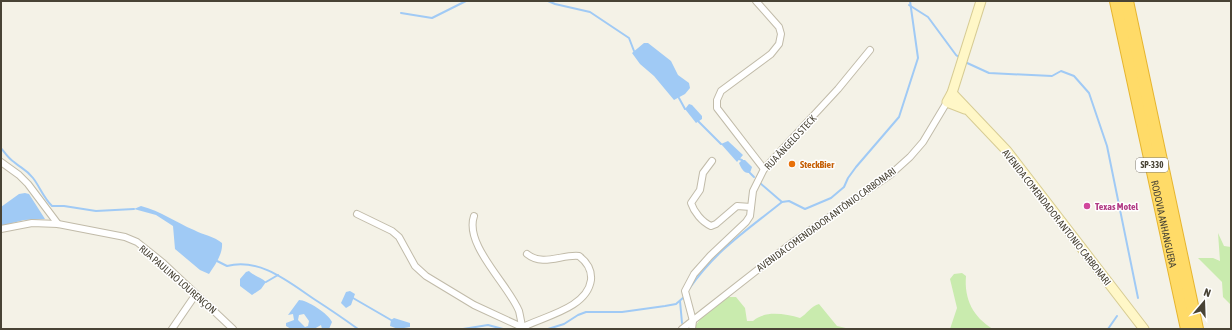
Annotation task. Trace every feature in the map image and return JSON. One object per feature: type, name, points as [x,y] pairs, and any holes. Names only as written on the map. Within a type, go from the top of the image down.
[{"type":"highway","name":"RODOVIA ANHANGUERA","points":[[1116,1],[1187,329]]},
{"type":"highway","name":"RODOVIA ANHANGUERA","points":[[1127,1],[1197,329]]},
{"type":"main road","name":"AVENIDA COMENDADOR ANTÔNIO CARBONARI","points":[[947,102],[952,93],[981,1]]},
{"type":"main road","name":"AVENIDA COMENDADOR ANTONIO CARBONARI","points":[[952,93],[1007,151],[1144,329]]},
{"type":"main road","name":"AVENIDA COMENDADOR ANTONIO CARBONARI","points":[[947,102],[966,109]]},
{"type":"street","points":[[756,1],[779,27],[781,34],[779,44],[771,54],[721,91],[717,100],[717,108],[764,169]]},
{"type":"street","name":"RUA ÂNGELO STECK","points":[[693,321],[685,291],[687,286],[710,256],[746,222],[750,216],[753,191],[764,169],[819,110],[870,50]]},
{"type":"street","name":"AVENIDA COMENDADOR ANTÔNIO CARBONARI","points":[[682,329],[793,242],[890,175],[910,157],[923,142],[947,102]]},
{"type":"street","points":[[712,161],[702,173],[702,184],[691,203],[693,208],[706,224],[711,226],[716,224],[736,206],[750,207]]},
{"type":"street","points":[[1,162],[19,175],[28,184],[58,224]]},
{"type":"street","points":[[357,214],[392,231],[398,237],[415,266],[444,288],[474,305],[524,327],[548,318],[577,301],[587,291],[592,274],[590,268],[579,256],[542,260],[531,257],[527,254]]},
{"type":"street","points":[[474,216],[471,223],[472,232],[490,267],[512,298],[524,327]]},
{"type":"street","name":"RUA PAULINO LOURENÇON","points":[[1,229],[32,223],[58,224],[125,236],[137,242],[162,262],[233,329]]},
{"type":"street","points":[[172,329],[196,294]]},
{"type":"street","points":[[692,329],[693,321]]},
{"type":"green space","points":[[1218,233],[1224,246],[1231,247],[1231,305],[1223,297],[1222,282],[1198,258],[1213,258],[1220,261]]},
{"type":"green space","points":[[962,273],[966,276],[968,300],[971,307],[980,319],[993,329],[950,329],[957,308],[950,279],[954,274]]},
{"type":"green space","points":[[728,297],[736,297],[745,308],[747,321],[753,321],[763,315],[769,314],[782,314],[800,318],[814,306],[819,304],[837,326],[850,329],[693,329],[701,318]]},
{"type":"water","points":[[644,43],[648,43],[671,61],[678,75],[689,83],[690,88],[685,94],[674,100],[654,76],[640,64],[632,53]]},
{"type":"water","points":[[689,104],[692,105],[702,116],[702,119],[696,123],[685,109]]},
{"type":"water","points":[[728,141],[743,155],[737,162],[721,144]]},
{"type":"water","points":[[742,160],[745,160],[752,167],[750,173],[744,172],[742,169],[739,163]]},
{"type":"water","points":[[19,194],[29,194],[45,219],[24,220],[1,226],[1,207]]},
{"type":"water","points":[[141,206],[162,214],[222,243],[220,255],[209,274],[200,270],[175,249],[173,226],[156,215],[134,209]]},
{"type":"water","points":[[249,271],[266,282],[261,289],[252,295],[240,286],[240,279],[246,272]]},
{"type":"water","points":[[350,291],[355,294],[351,305],[346,308],[341,303],[346,292]]},
{"type":"water","points":[[299,300],[307,302],[317,308],[327,315],[332,322],[329,329],[322,329],[321,325],[314,329],[291,329],[286,326],[286,323],[294,320],[293,314],[288,315]],"holes":[[[304,314],[309,321],[308,326],[305,327],[298,320],[299,315]]]},
{"type":"water","points":[[394,318],[410,323],[410,327],[398,329],[390,326],[391,320]]},
{"type":"waterway","points":[[401,13],[432,18],[466,1]]},
{"type":"waterway","points":[[548,1],[590,12],[629,38],[634,51]]},
{"type":"waterway","points":[[689,289],[699,275],[721,252],[782,202],[789,201],[805,209],[831,198],[844,187],[848,178],[856,167],[899,117],[918,58],[910,1]]},
{"type":"waterway","points":[[909,5],[928,17],[956,55],[960,58]]},
{"type":"waterway","points":[[965,62],[989,73],[1052,76],[1061,71],[1074,76],[1089,93],[1107,146],[1138,298]]},
{"type":"waterway","points":[[679,98],[685,109]]},
{"type":"waterway","points":[[698,121],[721,144]]},
{"type":"waterway","points":[[1,148],[10,159],[26,170],[52,206],[64,206],[96,211],[134,209]]},
{"type":"waterway","points":[[750,173],[754,177]]},
{"type":"waterway","points":[[760,183],[782,202]]},
{"type":"waterway","points":[[217,261],[227,266],[240,264],[252,265],[275,274],[297,287],[358,329]]},
{"type":"waterway","points":[[266,282],[278,275]]},
{"type":"waterway","points":[[548,329],[564,324],[586,312],[622,312],[665,306],[676,304],[684,297]]},
{"type":"waterway","points":[[353,298],[391,320]]},
{"type":"waterway","points":[[680,301],[682,323]]},
{"type":"waterway","points":[[1108,329],[1117,316]]},
{"type":"waterway","points":[[463,329],[488,325],[503,329]]},
{"type":"place","name":"SteckBier","points":[[792,164]]},
{"type":"place","name":"Texas Motel","points":[[1087,206]]}]
